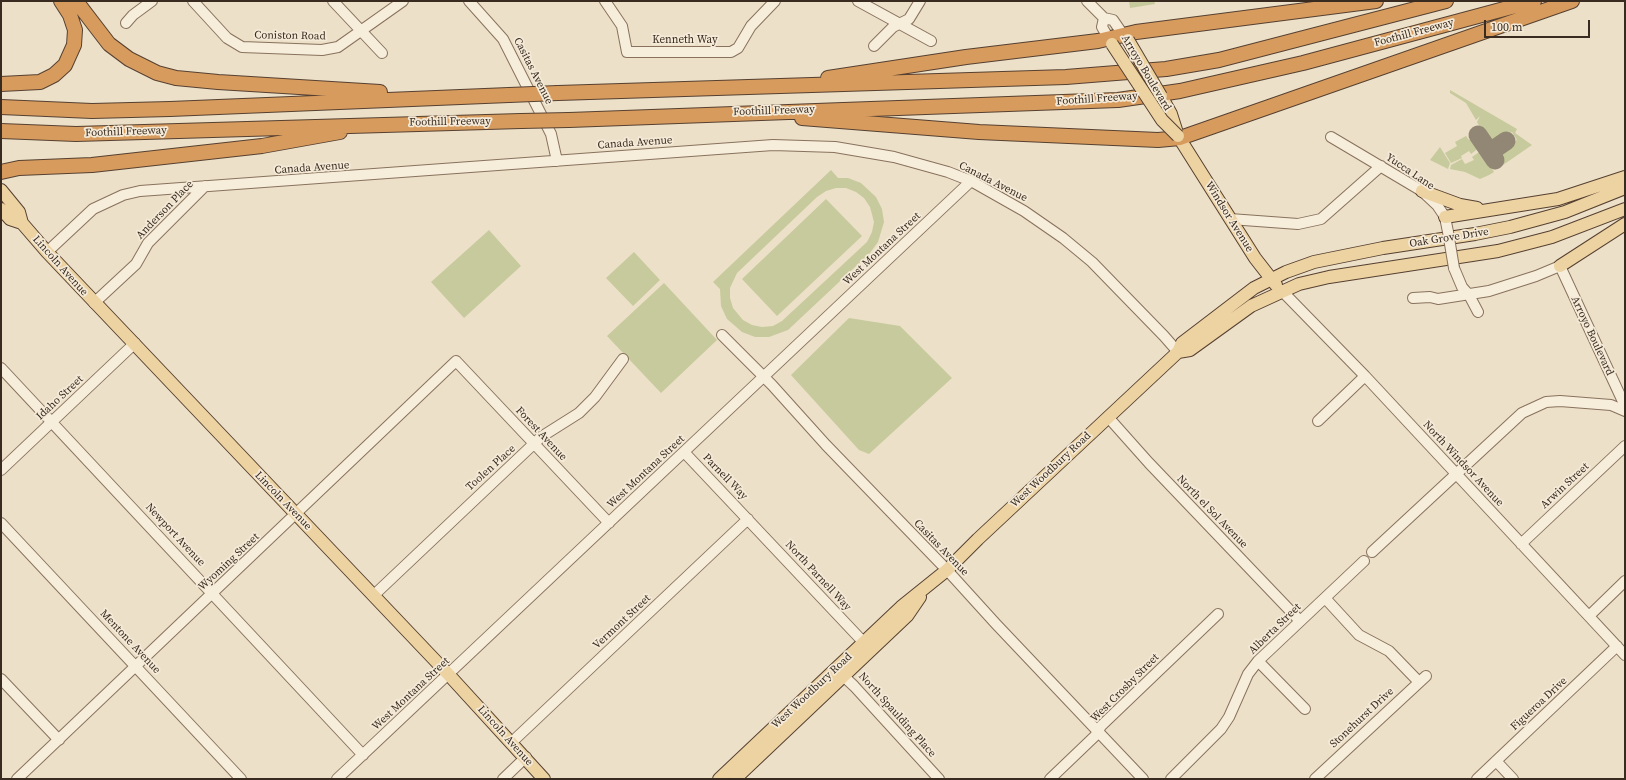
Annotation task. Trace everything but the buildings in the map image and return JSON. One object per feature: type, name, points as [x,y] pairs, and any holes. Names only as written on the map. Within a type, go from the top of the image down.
[{"type":"highway","points":[[1,84],[40,82],[54,75],[65,66],[74,45],[75,30],[70,15],[61,1]]},
{"type":"highway","points":[[76,1],[100,34],[118,52],[142,66],[166,76],[226,83],[438,97]]},
{"type":"highway","points":[[758,88],[966,57],[1118,40],[1136,32],[1376,1]]},
{"type":"highway","name":"Foothill Freeway","points":[[1,107],[84,111],[154,110],[438,97],[509,96],[558,93],[758,88],[1073,77],[1166,69],[1219,60],[1446,1]]},
{"type":"highway","name":"Foothill Freeway","points":[[1,131],[76,134],[385,124],[569,120],[742,112],[1118,100],[1180,91],[1303,63],[1534,1]]},
{"type":"highway","points":[[742,112],[979,132],[1158,140],[1179,137],[1571,2]]},
{"type":"highway","points":[[1,172],[19,168],[92,164],[262,146],[385,124]]},
{"type":"main road","name":"Arroyo Boulevard","points":[[1118,40],[1162,120],[1179,137]]},
{"type":"main road","name":"Windsor Avenue","points":[[1179,137],[1255,258],[1282,292]]},
{"type":"main road","points":[[1445,217],[1558,199],[1625,177]]},
{"type":"main road","name":"Oak Grove Drive","points":[[1271,279],[1314,262],[1383,248],[1510,227],[1565,212],[1625,188]]},
{"type":"main road","name":"Lincoln Avenue","points":[[1,190],[19,212],[22,223],[94,303],[135,343],[296,515],[449,675],[526,757],[544,779]]},
{"type":"main road","points":[[1422,191],[1460,206],[1488,210]]},
{"type":"main road","name":"Lincoln Avenue","points":[[1,209],[10,219],[22,223]]},
{"type":"main road","name":"Oak Grove Drive","points":[[1282,292],[1300,284],[1329,277],[1498,251],[1552,237],[1585,226],[1625,209]]},
{"type":"main road","points":[[1560,266],[1625,224]]},
{"type":"main road","name":"West Woodbury Road","points":[[719,779],[867,646],[901,607],[925,590],[947,570],[978,539],[1178,352],[1182,343],[1254,288],[1271,279]]},
{"type":"main road","name":"West Woodbury Road","points":[[1178,352],[1190,350],[1251,306],[1282,292]]},
{"type":"main road","name":"West Woodbury Road","points":[[735,779],[839,672]]},
{"type":"street","points":[[126,24],[133,15],[152,1]]},
{"type":"street","name":"Coniston Road","points":[[193,1],[234,44],[242,47],[332,49],[338,47],[403,1]]},
{"type":"street","points":[[333,1],[382,53]]},
{"type":"street","name":"Casitas Avenue","points":[[469,1],[504,39],[551,134],[558,161]]},
{"type":"street","name":"Kenneth Way","points":[[605,1],[622,26],[627,52],[731,52],[738,48],[751,26],[775,1]]},
{"type":"street","points":[[858,1],[931,41]]},
{"type":"street","points":[[874,46],[893,27],[909,20],[920,1]]},
{"type":"street","name":"Arroyo Boulevard","points":[[1088,1],[1104,18],[1113,20],[1118,40]]},
{"type":"street","name":"Arroyo Boulevard","points":[[1104,18],[1102,27],[1118,40]]},
{"type":"street","name":"Yucca Lane","points":[[1331,137],[1422,191],[1437,205],[1445,217],[1454,268],[1462,287],[1469,294],[1478,312]]},
{"type":"street","name":"Canada Avenue","points":[[47,252],[93,209],[117,197],[140,191],[773,145],[835,147],[894,158],[948,172],[971,181],[1024,211],[1064,238],[1114,283],[1178,352]]},
{"type":"street","points":[[1230,219],[1298,224],[1310,223],[1321,219],[1381,166]]},
{"type":"street","name":"West Montana Street","points":[[337,779],[971,181]]},
{"type":"street","name":"Anderson Place","points":[[94,303],[136,264],[148,243],[205,186]]},
{"type":"street","points":[[1413,298],[1430,296],[1438,299],[1469,294],[1517,282],[1560,266]]},
{"type":"street","name":"Arroyo Boulevard","points":[[1560,266],[1625,406]]},
{"type":"street","name":"North Windsor Avenue","points":[[1282,292],[1365,376],[1625,655]]},
{"type":"street","name":"Casitas Avenue","points":[[722,335],[764,377],[898,521],[947,570],[1143,779]]},
{"type":"street","name":"Idaho Street","points":[[1,470],[135,343]]},
{"type":"street","name":"Toolen Place","points":[[373,596],[541,437],[574,416],[590,403],[610,379],[623,359]]},
{"type":"street","name":"Wyoming Street","points":[[17,779],[456,361]]},
{"type":"street","name":"Forest Avenue","points":[[456,361],[609,523]]},
{"type":"street","name":"Newport Avenue","points":[[1,368],[214,593],[363,754]]},
{"type":"street","points":[[1318,421],[1365,376]]},
{"type":"street","points":[[1372,552],[1522,413],[1536,405],[1546,402],[1560,401],[1611,405],[1625,410]]},
{"type":"street","name":"North el Sol Avenue","points":[[1108,417],[1149,463],[1300,621]]},
{"type":"street","name":"Arwin Street","points":[[1521,544],[1625,446]]},
{"type":"street","name":"Parnell Way","points":[[684,452],[748,519]]},
{"type":"street","name":"North Parnell Way","points":[[748,519],[867,646]]},
{"type":"street","name":"Vermont Street","points":[[512,742],[748,519]]},
{"type":"street","name":"Mentone Avenue","points":[[1,523],[241,779]]},
{"type":"street","name":"Alberta Street","points":[[1171,779],[1221,729],[1229,717],[1248,674],[1258,661],[1364,561]]},
{"type":"street","points":[[1589,616],[1625,581]]},
{"type":"street","name":"Stonehurst Drive","points":[[1315,779],[1422,679],[1389,651],[1359,635],[1325,598]]},
{"type":"street","name":"West Crosby Street","points":[[1050,779],[1218,614]]},
{"type":"street","name":"Figueroa Drive","points":[[1477,779],[1617,646]]},
{"type":"street","points":[[1258,661],[1304,709]]},
{"type":"street","name":"North Spaulding Place","points":[[839,672],[939,779]]},
{"type":"street","points":[[1,679],[59,740]]},
{"type":"street","points":[[503,779],[526,757]]},
{"type":"street","points":[[1496,761],[1513,779]]},
{"type":"green space","points":[[1129,1],[1154,1],[1155,4],[1130,8]]},
{"type":"green space","points":[[1450,90],[1517,129],[1515,133],[1532,145],[1503,165],[1493,152],[1507,142],[1509,144],[1517,140],[1512,132],[1504,136],[1505,139],[1490,147],[1481,133],[1483,132],[1477,122],[1480,116],[1476,120],[1466,103],[1450,93]]},
{"type":"green space","points":[[1466,136],[1469,140],[1476,136],[1482,145],[1471,154],[1469,151],[1461,156],[1462,158],[1451,163],[1445,153],[1457,146],[1455,142]]},
{"type":"green space","points":[[1440,147],[1450,163],[1448,169],[1430,160]]},
{"type":"green space","points":[[1482,150],[1485,150],[1493,162],[1489,164],[1494,172],[1489,175],[1480,179],[1465,172],[1450,169],[1451,165],[1462,159],[1465,164],[1474,160],[1472,157]]},
{"type":"green space","points":[[831,170],[838,178],[848,178],[861,183],[876,197],[882,209],[884,222],[878,242],[870,253],[788,330],[769,337],[755,337],[742,332],[727,319],[721,306],[720,289],[713,282]],"holes":[[[836,188],[846,188],[856,192],[864,198],[870,207],[874,222],[872,232],[867,242],[782,321],[773,326],[762,327],[752,325],[743,320],[733,308],[730,298],[730,288],[737,273],[817,197],[826,191]]]},
{"type":"green space","points":[[826,199],[862,236],[777,316],[742,279]]},
{"type":"green space","points":[[489,230],[521,266],[464,318],[431,282]]},
{"type":"green space","points":[[634,252],[660,280],[633,306],[606,278]]},
{"type":"green space","points":[[664,283],[717,340],[661,393],[607,336]]},
{"type":"green space","points":[[849,318],[900,326],[952,378],[869,454],[859,450],[791,375]]},
{"type":"taxiway","points":[[1478,135],[1495,160]]},
{"type":"taxiway","points":[[1490,152],[1506,141]]}]
